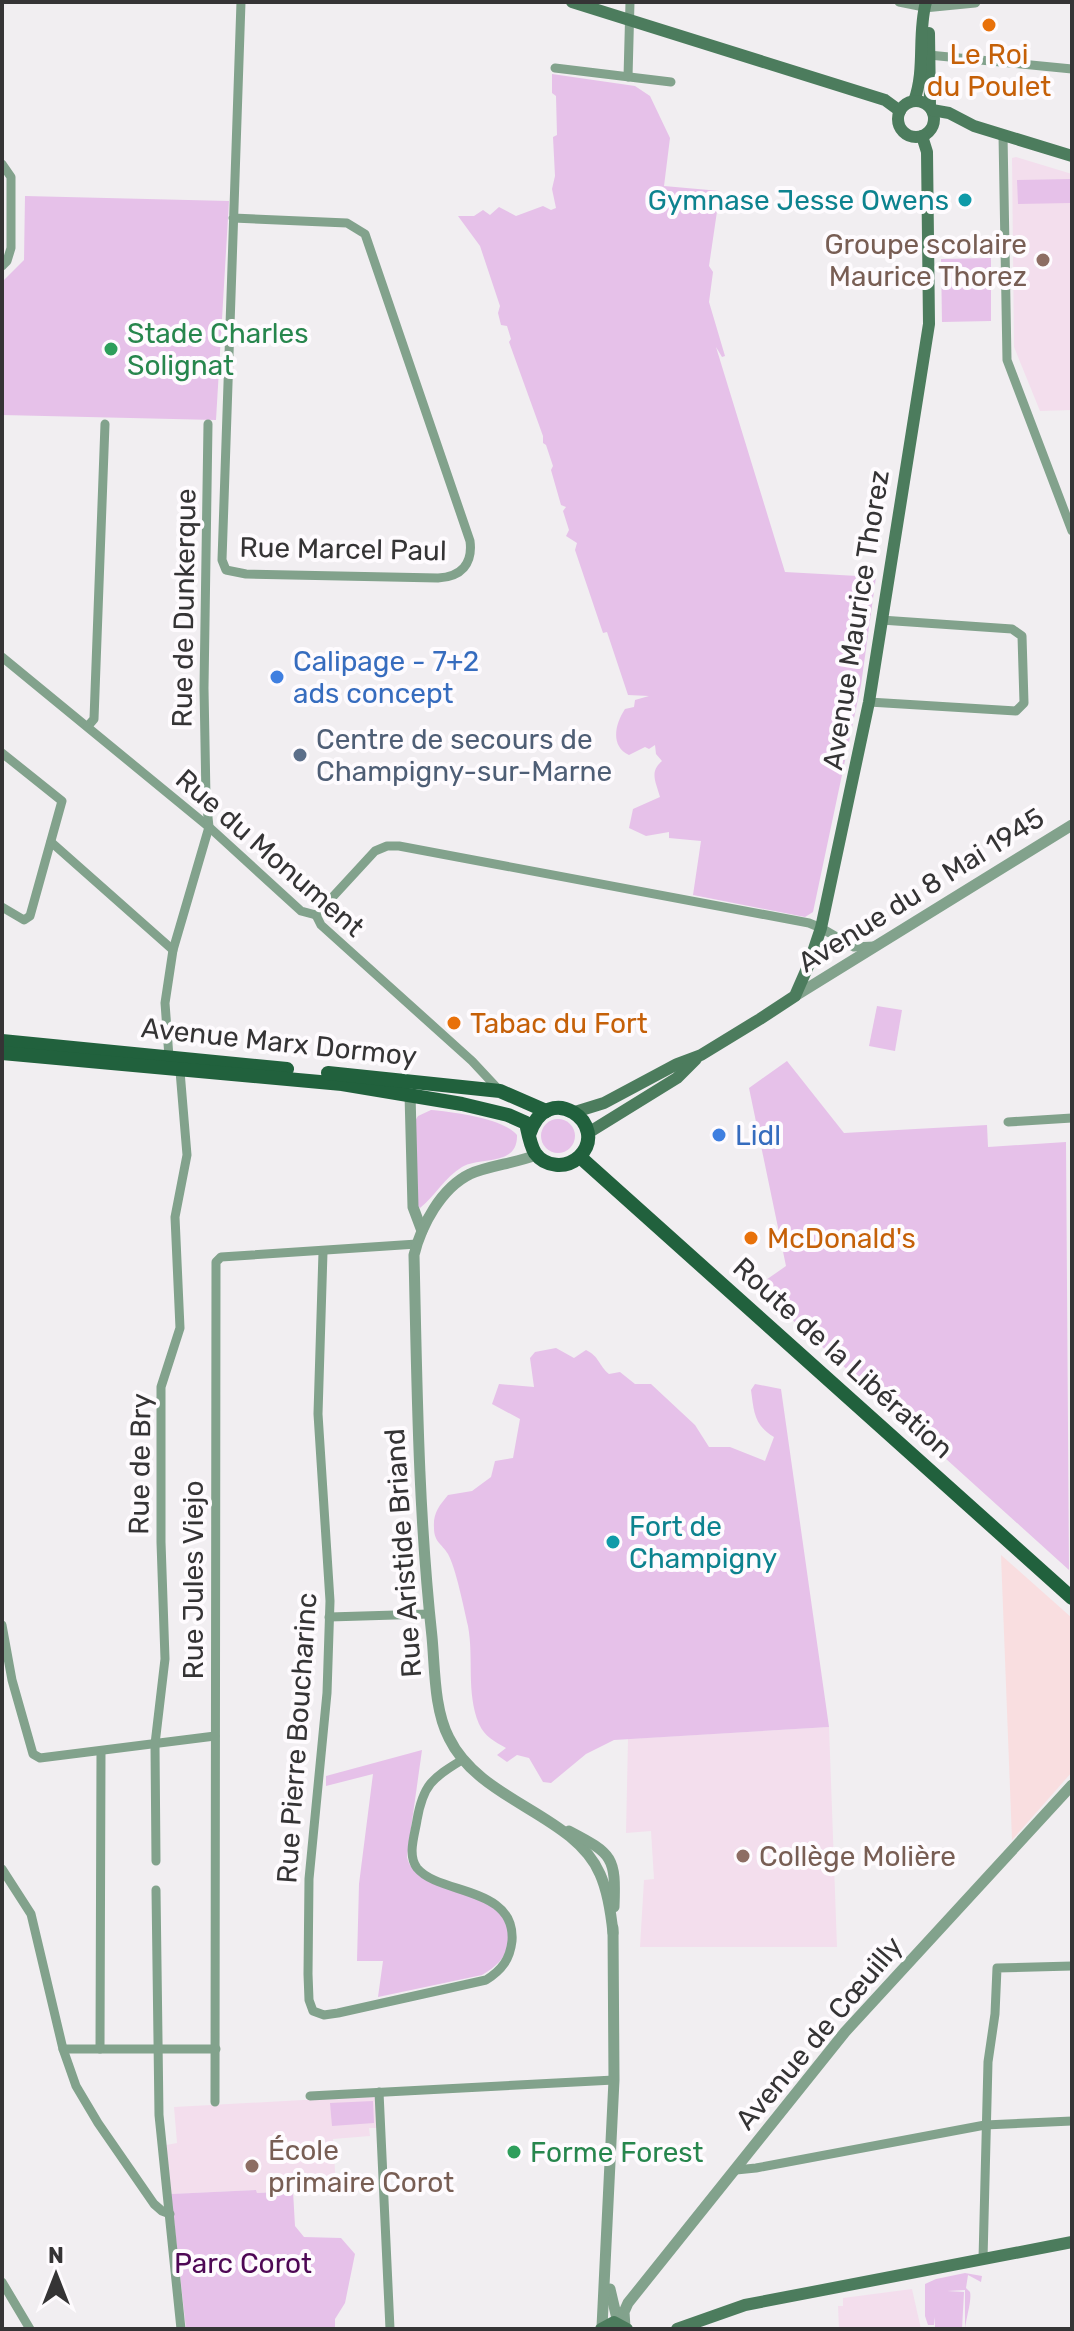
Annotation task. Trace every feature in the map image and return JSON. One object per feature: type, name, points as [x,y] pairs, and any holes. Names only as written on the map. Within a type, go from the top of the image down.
[{"type":"main road","points":[[572,2],[885,100],[900,111]]},
{"type":"main road","points":[[925,4],[929,22],[931,108],[933,124],[928,132],[914,137],[901,127],[900,111],[914,101],[931,108],[949,113],[974,126],[1072,156]]},
{"type":"main road","points":[[914,101],[920,82],[921,22],[925,4]]},
{"type":"main road","points":[[933,124],[974,126]]},
{"type":"main road","name":"Avenue Maurice Thorez","points":[[795,996],[821,928],[869,702],[929,324],[927,152],[922,136]]},
{"type":"main road","points":[[575,1112],[604,1103],[677,1064],[701,1055],[795,996]]},
{"type":"main road","name":"Avenue Marx Dormoy","points":[[2,1041],[500,1091],[546,1111]]},
{"type":"main road","name":"Avenue Marx Dormoy","points":[[2,1053],[180,1071],[281,1077],[410,1094],[508,1115],[526,1123],[529,1135]]},
{"type":"main road","points":[[588,1133],[677,1078],[701,1055]]},
{"type":"main road","points":[[558,1107],[575,1112],[588,1133],[580,1157],[557,1165],[547,1163],[536,1155],[529,1135],[537,1117],[558,1107]]},
{"type":"main road","name":"Route de la Libération","points":[[580,1157],[1072,1598]]},
{"type":"main road","points":[[677,2329],[745,2305],[1072,2242]]},
{"type":"main road","points":[[601,2328],[610,2323],[623,2326]]},
{"type":"street","name":"Rue Marcel Paul","points":[[233,218],[347,223],[365,234],[470,541],[469,559],[459,573],[449,578],[246,574],[226,570],[222,560],[233,218],[241,2]]},
{"type":"street","points":[[628,77],[630,2]]},
{"type":"street","points":[[899,2],[975,2]]},
{"type":"street","points":[[929,55],[1072,69]]},
{"type":"street","points":[[555,68],[671,82]]},
{"type":"street","points":[[1003,135],[1007,360],[1068,507],[1072,531]]},
{"type":"street","points":[[2,164],[11,177],[11,248],[2,266]]},
{"type":"street","points":[[88,726],[94,719],[105,424]]},
{"type":"street","name":"Rue de Dunkerque","points":[[169,1057],[165,1003],[173,950],[209,827],[204,688],[208,424]]},
{"type":"street","points":[[869,702],[1016,711],[1024,703],[1022,636],[1012,629],[881,620]]},
{"type":"street","name":"Rue du Monument","points":[[2,657],[209,827],[301,911],[316,915],[321,925],[472,1061],[500,1091]]},
{"type":"street","points":[[2,753],[62,801],[30,916],[24,920],[2,907]]},
{"type":"street","name":"Avenue du 8 Mai 1945","points":[[795,996],[1072,825]]},
{"type":"street","points":[[51,842],[173,950]]},
{"type":"street","points":[[316,915],[375,851],[387,846],[503,865],[821,928],[854,947],[877,946]]},
{"type":"street","points":[[169,1057],[180,1071]]},
{"type":"street","name":"Rue de Bry","points":[[156,1861],[155,1744],[165,1659],[161,1387],[180,1328],[175,1217],[187,1155],[180,1071]]},
{"type":"street","points":[[410,1094],[413,1207],[422,1231]]},
{"type":"street","points":[[1008,1122],[1072,1118]]},
{"type":"street","name":"Rue Aristide Briand","points":[[536,1155],[463,1178],[432,1212],[417,1244],[414,1255],[417,1466],[429,1614],[441,1714],[447,1736],[462,1760],[491,1787],[595,1845],[610,1857],[614,1868],[614,2080],[607,2262],[601,2328]]},
{"type":"street","name":"Rue Jules Viejo","points":[[215,2102],[216,1262],[221,1257],[417,1244]]},
{"type":"street","name":"Rue Pierre Boucharinc","points":[[323,1252],[318,1414],[329,1563],[329,1617],[327,1693],[309,1879],[309,2000],[313,2011],[324,2015],[486,1980],[500,1971],[509,1956],[512,1938],[510,1922],[500,1908],[418,1870],[412,1858],[421,1797],[434,1776],[462,1760]]},
{"type":"street","points":[[329,1617],[429,1614]]},
{"type":"street","points":[[2,1625],[12,1680],[33,1754],[40,1758],[215,1736]]},
{"type":"street","points":[[100,2049],[101,1752]]},
{"type":"street","name":"Avenue de Cœuilly","points":[[623,2326],[628,2303],[845,2032],[1072,1785]]},
{"type":"street","points":[[2,1869],[31,1914],[63,2049],[76,2086],[154,2204],[170,2214]]},
{"type":"street","points":[[156,1890],[159,2115],[181,2329]]},
{"type":"street","points":[[983,2259],[988,2062],[997,1968],[1072,1966]]},
{"type":"street","points":[[63,2049],[216,2049]]},
{"type":"street","points":[[310,2096],[614,2080]]},
{"type":"street","points":[[379,2092],[390,2329]]},
{"type":"street","points":[[736,2170],[985,2125],[1072,2121]]},
{"type":"street","name":"Rue Aristide Briand","points":[[607,2262],[614,2313],[623,2326]]},
{"type":"street","points":[[2,2282],[30,2329]]},
{"type":"shaded area","name":"Groupe scolaire Maurice Thorez","points":[[1012,158],[1072,174],[1072,410],[1040,411],[1014,347]]},
{"type":"shaded area","points":[[1001,1555],[1072,1618],[1072,1772],[1012,1840]]},
{"type":"shaded area","name":"Collège Molière","points":[[829,1727],[837,1947],[640,1947],[644,1880],[654,1879],[651,1831],[626,1833],[628,1739]]},
{"type":"shaded area","name":"École primaire Corot","points":[[376,2096],[377,2128],[369,2128],[370,2136],[333,2139],[336,2187],[257,2193],[256,2190],[171,2194],[166,2145],[177,2143],[174,2107]]},
{"type":"shaded area","points":[[912,2289],[921,2329],[839,2329],[838,2306],[843,2306],[843,2298]]},
{"type":"green space","points":[[552,74],[635,86],[650,96],[670,138],[664,186],[720,191],[709,266],[713,272],[709,302],[725,356],[722,357],[716,347],[785,572],[876,577],[861,685],[813,912],[805,917],[693,895],[701,841],[669,838],[669,832],[646,836],[629,828],[633,809],[660,797],[655,773],[662,761],[656,754],[655,745],[629,755],[619,746],[616,734],[625,709],[634,707],[635,700],[649,696],[628,695],[607,632],[603,633],[575,550],[577,543],[566,536],[569,530],[563,511],[566,507],[561,505],[551,470],[553,466],[509,342],[507,326],[501,325],[500,306],[480,246],[458,216],[474,216],[483,210],[490,215],[499,207],[516,216],[543,206],[551,210],[556,208],[552,189],[555,176],[553,137],[557,135]]},
{"type":"green space","points":[[1070,179],[1070,203],[1018,204],[1017,180]]},
{"type":"green space","name":"Stade Charles Solignat","points":[[25,196],[229,201],[216,420],[2,415],[2,282],[24,260]]},
{"type":"green space","points":[[991,258],[991,321],[942,322],[941,259]]},
{"type":"green space","points":[[877,1006],[902,1010],[895,1051],[869,1046]]},
{"type":"green space","points":[[787,1061],[844,1133],[987,1125],[988,1147],[1066,1142],[1069,1570],[756,1287],[786,1266],[749,1088]]},
{"type":"green space","points":[[431,1110],[464,1114],[501,1124],[517,1135],[516,1145],[505,1156],[462,1167],[420,1208],[415,1121],[418,1116]]},
{"type":"green space","points":[[558,1119],[570,1124],[575,1136],[570,1148],[558,1153],[546,1148],[541,1136],[546,1124]]},
{"type":"green space","points":[[556,1348],[574,1358],[586,1350],[609,1374],[620,1372],[635,1384],[651,1384],[695,1425],[709,1447],[730,1447],[765,1461],[774,1437],[759,1423],[751,1390],[755,1384],[781,1389],[829,1727],[614,1740],[586,1754],[551,1783],[543,1782],[529,1758],[517,1755],[507,1762],[497,1755],[506,1748],[484,1732],[475,1712],[468,1626],[451,1560],[435,1537],[434,1518],[448,1495],[472,1491],[491,1477],[495,1461],[513,1458],[520,1419],[492,1404],[499,1384],[534,1387],[530,1358],[535,1352]]},
{"type":"green space","points":[[422,1750],[407,1857],[414,1871],[428,1881],[482,1901],[497,1911],[506,1924],[508,1943],[499,1962],[482,1975],[378,1997],[383,1961],[357,1961],[359,1884],[373,1774],[326,1786],[326,1776]]},
{"type":"green space","points":[[373,2101],[374,2123],[332,2126],[330,2103]]},
{"type":"green space","name":"Parc Corot","points":[[256,2190],[257,2193],[293,2191],[295,2226],[304,2237],[341,2238],[355,2254],[345,2303],[335,2319],[335,2329],[186,2329],[171,2194]]},
{"type":"green space","points":[[965,2273],[982,2276],[981,2282],[968,2275],[966,2288],[970,2292],[970,2300],[965,2329],[965,2290],[947,2291],[964,2292],[962,2329],[935,2329],[935,2317],[934,2325],[928,2325],[925,2284]]},
{"type":"place","name":"Le Roi du Poulet","points":[[989,25]]},
{"type":"place","name":"Gymnase Jesse Owens","points":[[965,200]]},
{"type":"place","name":"Groupe scolaire Maurice Thorez","points":[[1043,260]]},
{"type":"place","name":"Stade Charles Solignat","points":[[111,349]]},
{"type":"place","name":"Calipage - 7+2 ads concept","points":[[277,677]]},
{"type":"place","name":"Centre de secours de Champigny-sur-Marne","points":[[300,755]]},
{"type":"place","name":"Tabac du Fort","points":[[454,1023]]},
{"type":"place","name":"Lidl","points":[[719,1135]]},
{"type":"place","name":"McDonald's","points":[[751,1238]]},
{"type":"place","name":"Fort de Champigny","points":[[613,1542]]},
{"type":"place","name":"Collège Molière","points":[[743,1856]]},
{"type":"place","name":"Forme Forest","points":[[514,2152]]},
{"type":"place","name":"École primaire Corot","points":[[252,2166]]}]
